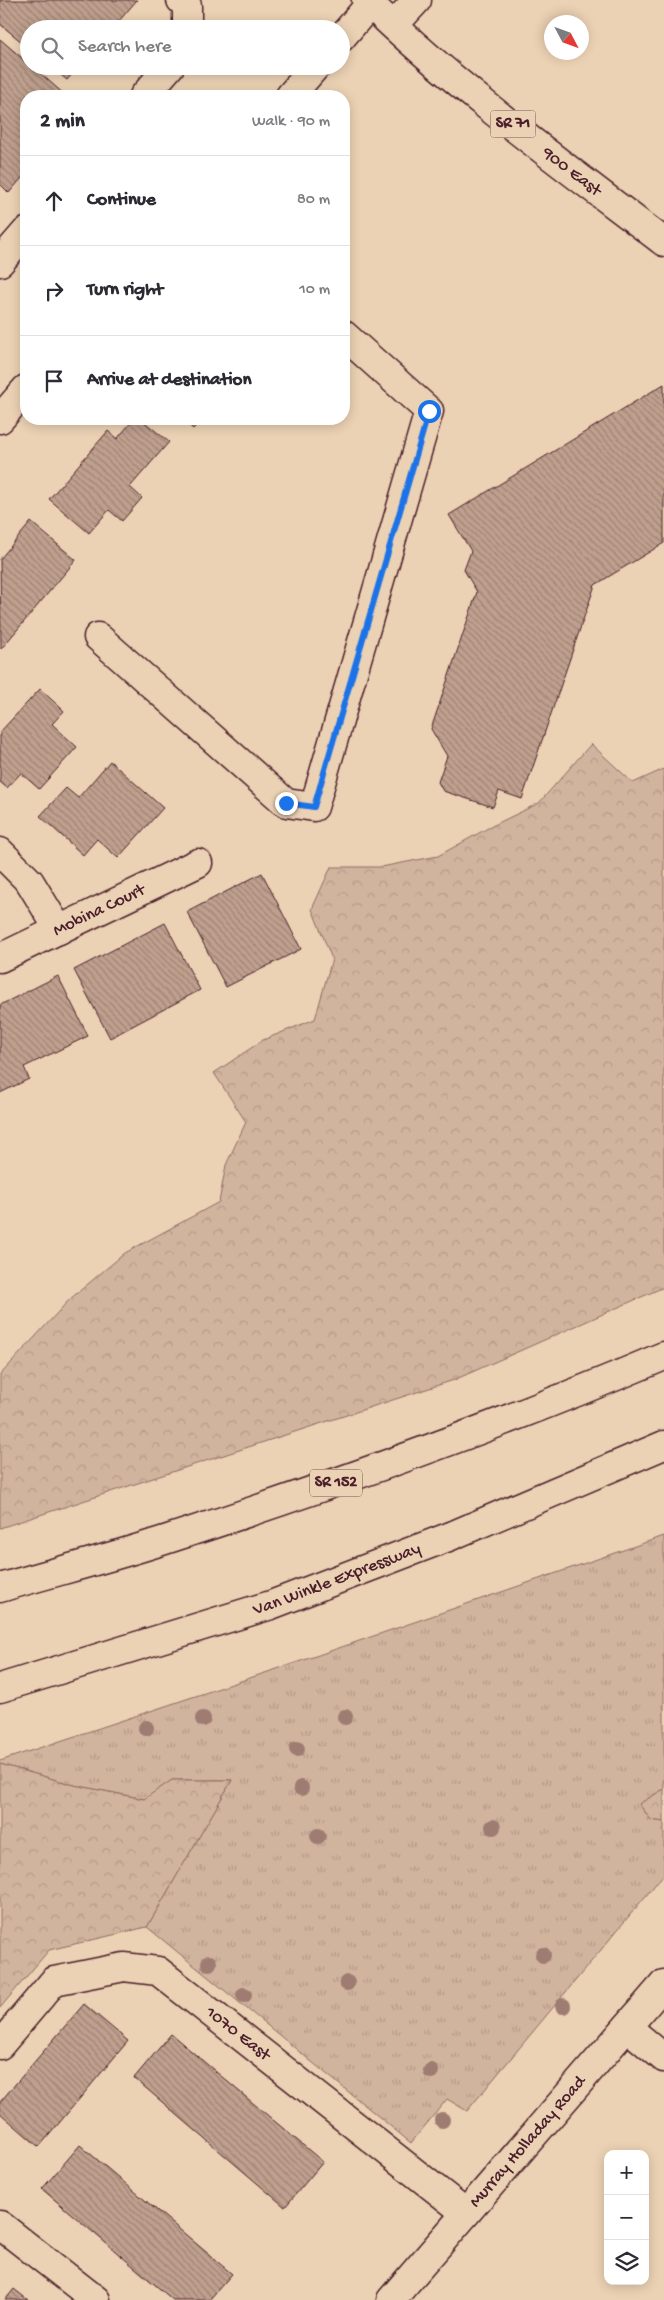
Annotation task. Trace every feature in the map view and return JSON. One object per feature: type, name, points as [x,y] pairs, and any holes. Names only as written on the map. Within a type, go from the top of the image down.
[{"type":"main road","points":[[181,0],[187,6],[187,20]]},
{"type":"main road","points":[[394,25],[416,0]]},
{"type":"main road","points":[[350,26],[368,2]]},
{"type":"main road","name":"900 East","points":[[368,2],[430,58],[664,242]]},
{"type":"main road","points":[[149,90],[162,75]]},
{"type":"main road","points":[[295,90],[308,75]]},
{"type":"main road","points":[[0,262],[20,239]]},
{"type":"main road","points":[[98,637],[286,803],[314,807],[429,411],[350,340]]},
{"type":"main road","points":[[0,419],[20,396]]},
{"type":"main road","points":[[0,852],[30,882],[59,930]]},
{"type":"main road","name":"Mobina Court","points":[[0,958],[198,863]]},
{"type":"main road","name":"SR 152","points":[[0,1588],[173,1538],[372,1471],[570,1396],[664,1356]]},
{"type":"main road","name":"Van Winkle Expressway","points":[[0,1688],[270,1605],[451,1536],[664,1445]]},
{"type":"main road","name":"1070 East","points":[[0,2044],[54,1981],[124,1966],[158,1971],[466,2213]]},
{"type":"main road","name":"Murray Holladay Road","points":[[391,2300],[664,1984]]},
{"type":"main road","points":[[627,2027],[664,2058]]},
{"type":"main road","points":[[0,2225],[96,2300]]},
{"type":"green space","points":[[591,744],[633,783],[664,769],[664,1287],[454,1380],[0,1528],[0,1375],[70,1299],[125,1253],[219,1202],[226,1165],[246,1122],[214,1073],[263,1040],[315,1019],[332,959],[312,909],[331,867],[381,867],[438,856],[488,828],[539,803]]},
{"type":"green space","points":[[664,1536],[664,1789],[639,1804],[651,1820],[664,1822],[664,1874],[467,2111],[447,2099],[411,2143],[147,1927],[232,1780],[172,1780],[145,1799],[74,1785],[0,1764],[0,1761],[304,1660]]},
{"type":"green space","points":[[0,1764],[74,1785],[144,1799],[172,1780],[232,1780],[147,1927],[49,1950],[0,2008]]},
{"type":"green space","points":[[664,1789],[664,1822],[651,1820],[639,1804]]},
{"type":"building","points":[[0,0],[137,0],[120,20],[20,20],[20,41],[0,24]]},
{"type":"building","points":[[0,39],[20,56],[20,75],[42,75],[59,90],[20,90],[20,180],[9,193],[0,184]]},
{"type":"building","points":[[61,75],[71,75],[67,80]]},
{"type":"building","points":[[664,384],[664,543],[595,585],[522,799],[499,791],[493,807],[443,791],[438,782],[447,756],[431,729],[477,592],[464,570],[471,551],[449,515]]},
{"type":"building","points":[[129,425],[148,425],[169,442],[130,487],[142,498],[122,521],[109,510],[89,533],[49,499],[108,431],[117,439]]},
{"type":"building","points":[[189,425],[197,425],[193,429]]},
{"type":"building","points":[[31,522],[76,560],[1,649],[0,559]]},
{"type":"building","points":[[40,689],[64,711],[52,724],[77,747],[39,789],[21,773],[7,788],[0,782],[0,732]]},
{"type":"building","points":[[110,761],[163,808],[118,858],[97,839],[83,855],[40,816],[66,788],[78,798]]},
{"type":"building","points":[[262,873],[301,949],[226,987],[187,912]]},
{"type":"building","points":[[165,923],[200,990],[110,1038],[74,970]]},
{"type":"building","points":[[58,976],[88,1036],[24,1067],[29,1079],[0,1093],[0,1005]]},
{"type":"building","points":[[84,2004],[128,2041],[39,2147],[0,2113],[0,2102]]},
{"type":"building","points":[[171,2034],[323,2162],[285,2207],[134,2078]]},
{"type":"building","points":[[80,2145],[232,2274],[209,2300],[173,2300],[42,2189]]},
{"type":"building","points":[[14,2289],[28,2300],[5,2300]]},
{"type":"route","points":[[286,803],[314,807],[429,411]]}]
